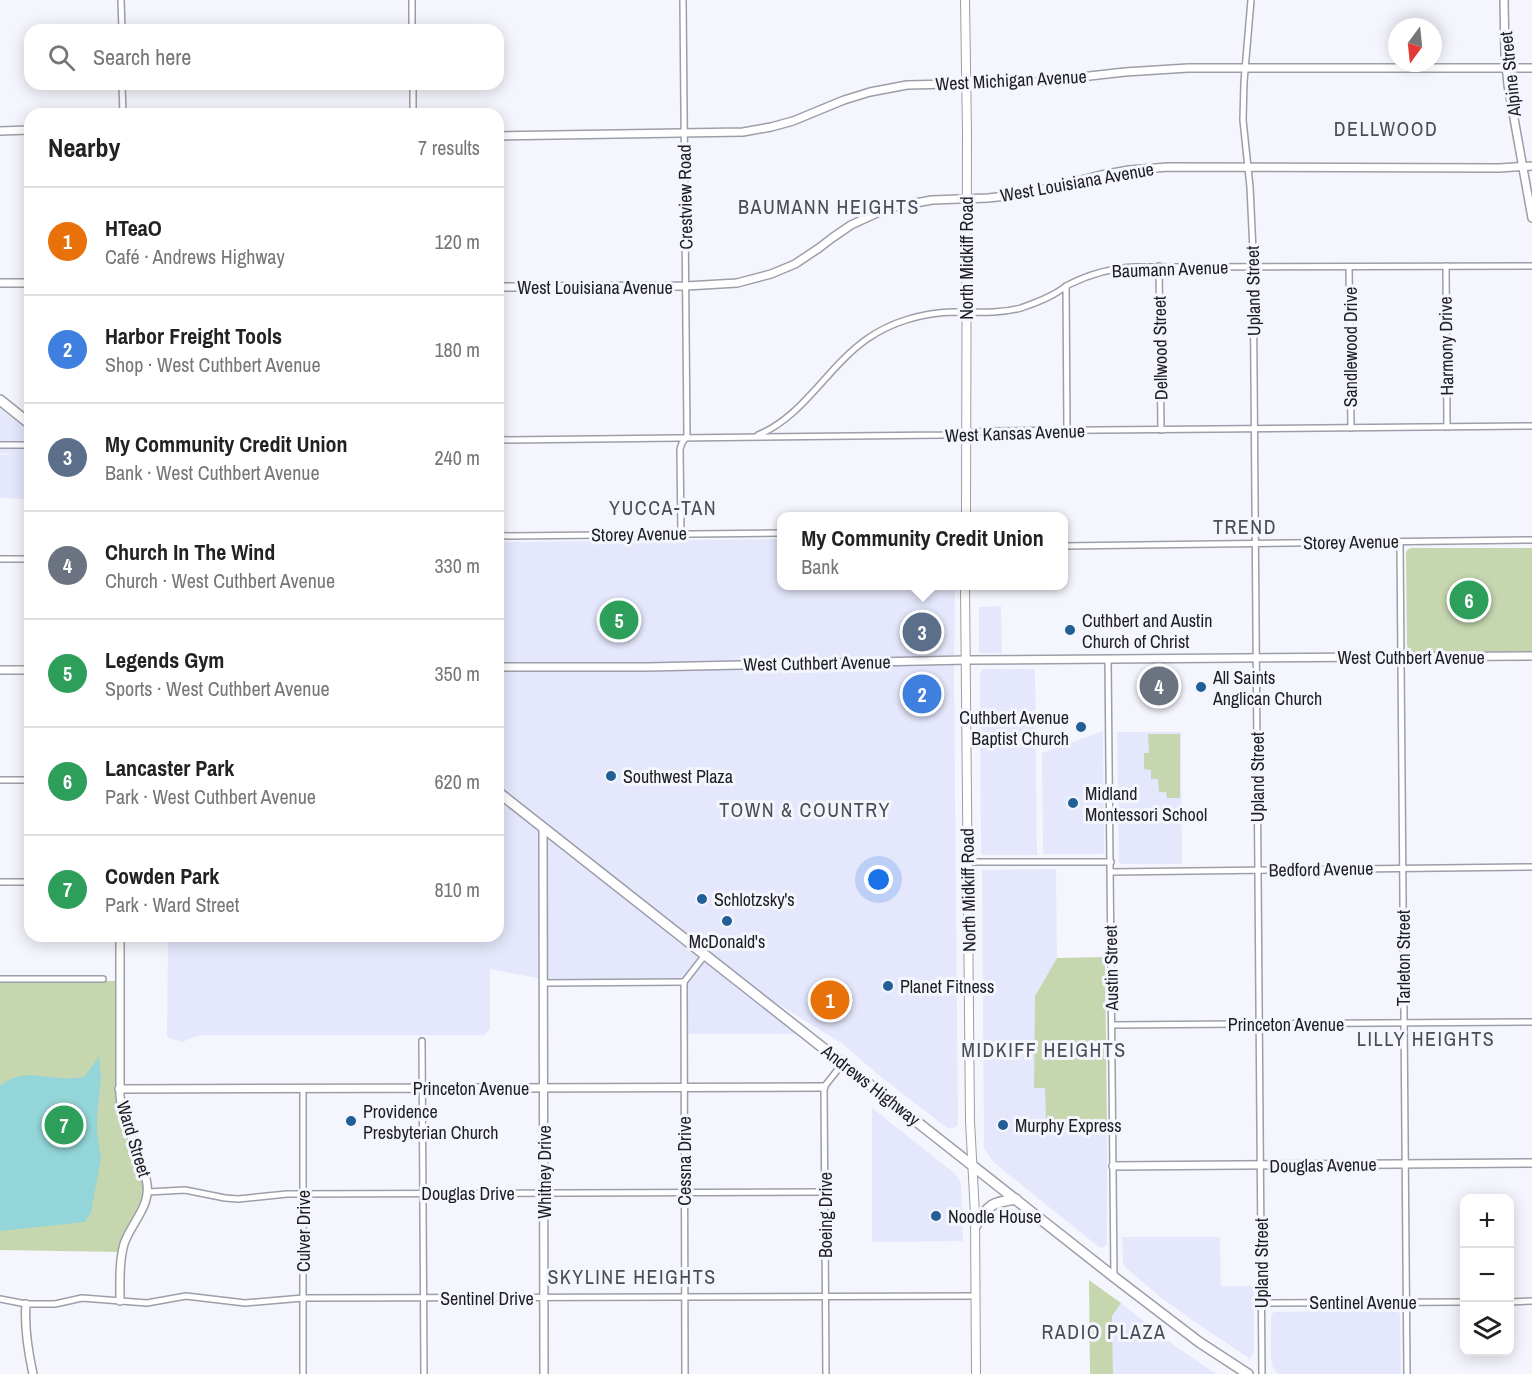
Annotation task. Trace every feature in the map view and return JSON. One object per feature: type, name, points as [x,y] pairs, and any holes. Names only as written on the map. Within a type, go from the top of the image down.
[{"type":"main road","name":"North Midkiff Road","points":[[965,0],[966,512]]},
{"type":"main road","points":[[0,400],[24,419]]},
{"type":"main road","name":"North Midkiff Road","points":[[965,590],[970,1121],[976,1225],[976,1374]]},
{"type":"main road","name":"Andrews Highway","points":[[504,797],[1114,1277],[1199,1342],[1248,1374]]},
{"type":"main road","points":[[976,1225],[991,1205],[1016,1199]]},
{"type":"street","points":[[122,0],[122,24]]},
{"type":"street","points":[[412,0],[412,24]]},
{"type":"street","name":"Crestview Road","points":[[681,534],[680,449],[681,442],[686,438],[683,0]]},
{"type":"street","name":"Upland Street","points":[[1251,0],[1244,120],[1250,187],[1253,266],[1262,1374]]},
{"type":"street","name":"Alpine Street","points":[[1504,0],[1506,69],[1532,218]]},
{"type":"street","name":"West Michigan Avenue","points":[[504,136],[732,133],[771,127],[878,89],[907,85],[1036,82],[1166,69],[1532,68]]},
{"type":"street","points":[[122,90],[123,108]]},
{"type":"street","points":[[413,90],[413,108]]},
{"type":"street","points":[[0,131],[24,130]]},
{"type":"street","name":"West Louisiana Avenue","points":[[504,287],[730,284],[765,276],[795,264],[851,225],[895,206],[921,201],[1024,194],[1129,170],[1247,166],[1498,168],[1532,166]]},
{"type":"street","name":"Baumann Avenue","points":[[754,437],[772,428],[793,412],[860,343],[894,324],[918,316],[939,313],[990,312],[1020,308],[1045,299],[1089,276],[1109,270],[1159,266],[1532,266]]},
{"type":"street","name":"Dellwood Street","points":[[1159,266],[1161,429]]},
{"type":"street","name":"Harmony Drive","points":[[1446,266],[1447,427]]},
{"type":"street","name":"Sandlewood Drive","points":[[1349,267],[1351,428]]},
{"type":"street","points":[[0,283],[24,283]]},
{"type":"street","points":[[1066,286],[1067,430]]},
{"type":"street","name":"West Kansas Avenue","points":[[504,440],[942,435],[986,431],[1532,426]]},
{"type":"street","points":[[0,445],[24,445]]},
{"type":"street","name":"Storey Avenue","points":[[504,536],[777,533]]},
{"type":"street","name":"Storey Avenue","points":[[1068,546],[1532,540]]},
{"type":"street","name":"Tarleton Street","points":[[1400,542],[1407,1374]]},
{"type":"street","points":[[0,559],[24,559]]},
{"type":"street","name":"West Cuthbert Avenue","points":[[504,667],[647,667],[966,660],[1532,656]]},
{"type":"street","name":"Austin Street","points":[[1108,660],[1114,1277]]},
{"type":"street","points":[[0,670],[24,670]]},
{"type":"street","points":[[0,780],[24,780]]},
{"type":"street","name":"Whitney Drive","points":[[543,827],[544,1374]]},
{"type":"street","points":[[967,862],[1111,862]]},
{"type":"street","name":"Bedford Avenue","points":[[1111,872],[1532,867]]},
{"type":"street","points":[[0,882],[24,882]]},
{"type":"street","name":"Ward Street","points":[[120,942],[119,1089],[122,1110],[146,1179],[148,1192],[143,1208],[123,1247],[120,1300]]},
{"type":"street","points":[[543,982],[684,982],[705,955]]},
{"type":"street","points":[[0,979],[103,979]]},
{"type":"street","name":"Cessna Drive","points":[[684,982],[685,1374]]},
{"type":"street","name":"Princeton Avenue","points":[[1112,1025],[1532,1022]]},
{"type":"street","points":[[422,1041],[424,1374]]},
{"type":"street","points":[[824,1087],[843,1063]]},
{"type":"street","name":"Princeton Avenue","points":[[119,1089],[824,1087]]},
{"type":"street","name":"Boeing Drive","points":[[824,1087],[826,1374]]},
{"type":"street","name":"Culver Drive","points":[[303,1089],[303,1374]]},
{"type":"street","name":"Douglas Avenue","points":[[1113,1166],[1532,1162]]},
{"type":"street","name":"Douglas Drive","points":[[148,1192],[185,1190],[238,1199],[287,1194],[824,1192]]},
{"type":"street","name":"Sentinel Drive","points":[[0,1299],[26,1304],[55,1304],[82,1299],[147,1303],[186,1296],[245,1303],[303,1298],[976,1296]]},
{"type":"street","points":[[1514,1302],[1532,1301]]},
{"type":"street","name":"Sentinel Avenue","points":[[1262,1303],[1460,1302]]},
{"type":"street","points":[[26,1304],[28,1353],[33,1374]]},
{"type":"shaded area","points":[[0,409],[24,427],[24,499],[0,498],[0,455],[16,454],[0,453]]},
{"type":"shaded area","points":[[777,539],[777,590],[955,590],[958,1125],[954,1128],[947,1128],[876,1073],[843,1044],[732,976],[801,1034],[684,1034],[683,983],[543,982],[542,979],[490,969],[490,1029],[484,1035],[200,1035],[182,1042],[167,1037],[168,942],[504,942],[504,542]]},
{"type":"shaded area","points":[[1001,606],[1002,653],[982,653],[979,651],[979,607]]},
{"type":"shaded area","points":[[983,669],[1035,669],[1037,855],[983,855],[981,853],[980,673]]},
{"type":"shaded area","name":"Midland Montessori School","points":[[1103,731],[1104,853],[1043,854],[1042,753]]},
{"type":"shaded area","points":[[1117,732],[1181,732],[1182,864],[1121,864],[1119,862]]},
{"type":"shaded area","points":[[1056,869],[1057,958],[1035,996],[1035,1088],[1045,1088],[1046,1126],[1107,1125],[1107,1244],[1104,1247],[1099,1247],[993,1162],[984,1148],[982,870]]},
{"type":"shaded area","points":[[872,1108],[958,1178],[961,1183],[963,1241],[872,1242]]},
{"type":"shaded area","points":[[1122,1237],[1220,1237],[1221,1286],[1254,1286],[1254,1352],[1250,1359],[1159,1296],[1125,1267]]},
{"type":"shaded area","points":[[1121,1303],[1175,1346],[1216,1374],[1113,1374],[1112,1316]]},
{"type":"shaded area","points":[[1396,1310],[1400,1314],[1401,1374],[1278,1374],[1273,1368],[1271,1315],[1274,1312]]},
{"type":"green space","points":[[1411,548],[1532,548],[1532,651],[1409,651],[1407,646],[1406,553]]},
{"type":"green space","points":[[1148,734],[1180,734],[1180,798],[1167,798],[1166,792],[1159,792],[1158,779],[1151,779],[1151,770],[1144,769],[1144,753],[1149,753]]},
{"type":"green space","points":[[1105,957],[1107,1125],[1046,1126],[1045,1088],[1034,1088],[1035,996],[1057,958]]},
{"type":"green space","points":[[0,981],[120,981],[120,1096],[148,1189],[121,1252],[0,1250]]},
{"type":"green space","points":[[1089,1280],[1121,1303],[1112,1316],[1113,1374],[1090,1374]]},
{"type":"water","points":[[99,1057],[101,1079],[97,1133],[101,1158],[91,1212],[85,1222],[0,1231],[0,1086],[15,1077],[22,1076],[84,1077]]},
{"type":"place","name":"Lancaster Park","points":[[1469,600]]},
{"type":"place","name":"Legends Gym","points":[[619,620]]},
{"type":"place","name":"Cuthbert and Austin Church of Christ","points":[[1070,630]]},
{"type":"place","name":"My Community Credit Union","points":[[922,632]]},
{"type":"place","name":"Church In The Wind","points":[[1159,686]]},
{"type":"place","name":"All Saints Anglican Church","points":[[1201,687]]},
{"type":"place","name":"Harbor Freight Tools","points":[[922,694]]},
{"type":"place","name":"Cuthbert Avenue Baptist Church","points":[[1081,727]]},
{"type":"place","name":"Southwest Plaza","points":[[611,776]]},
{"type":"place","name":"Midland Montessori School","points":[[1073,803]]},
{"type":"place","name":"Schlotzsky's","points":[[702,899]]},
{"type":"place","name":"McDonald's","points":[[727,921]]},
{"type":"place","name":"Planet Fitness","points":[[888,986]]},
{"type":"place","name":"HTeaO","points":[[830,1000]]},
{"type":"place","name":"Providence Presbyterian Church","points":[[351,1121]]},
{"type":"place","name":"Cowden Park","points":[[64,1125]]},
{"type":"place","name":"Murphy Express","points":[[1003,1125]]},
{"type":"place","name":"Noodle House","points":[[936,1216]]},
{"type":"district","name":"DELLWOOD","points":[[1386,128]]},
{"type":"district","name":"BAUMANN HEIGHTS","points":[[829,206]]},
{"type":"district","name":"YUCCA-TAN","points":[[663,507]]},
{"type":"district","name":"TREND","points":[[1245,526]]},
{"type":"district","name":"TOWN & COUNTRY","points":[[805,809]]},
{"type":"district","name":"LILLY HEIGHTS","points":[[1426,1038]]},
{"type":"district","name":"MIDKIFF HEIGHTS","points":[[1044,1049]]},
{"type":"district","name":"SKYLINE HEIGHTS","points":[[632,1276]]},
{"type":"district","name":"RADIO PLAZA","points":[[1104,1331]]}]
